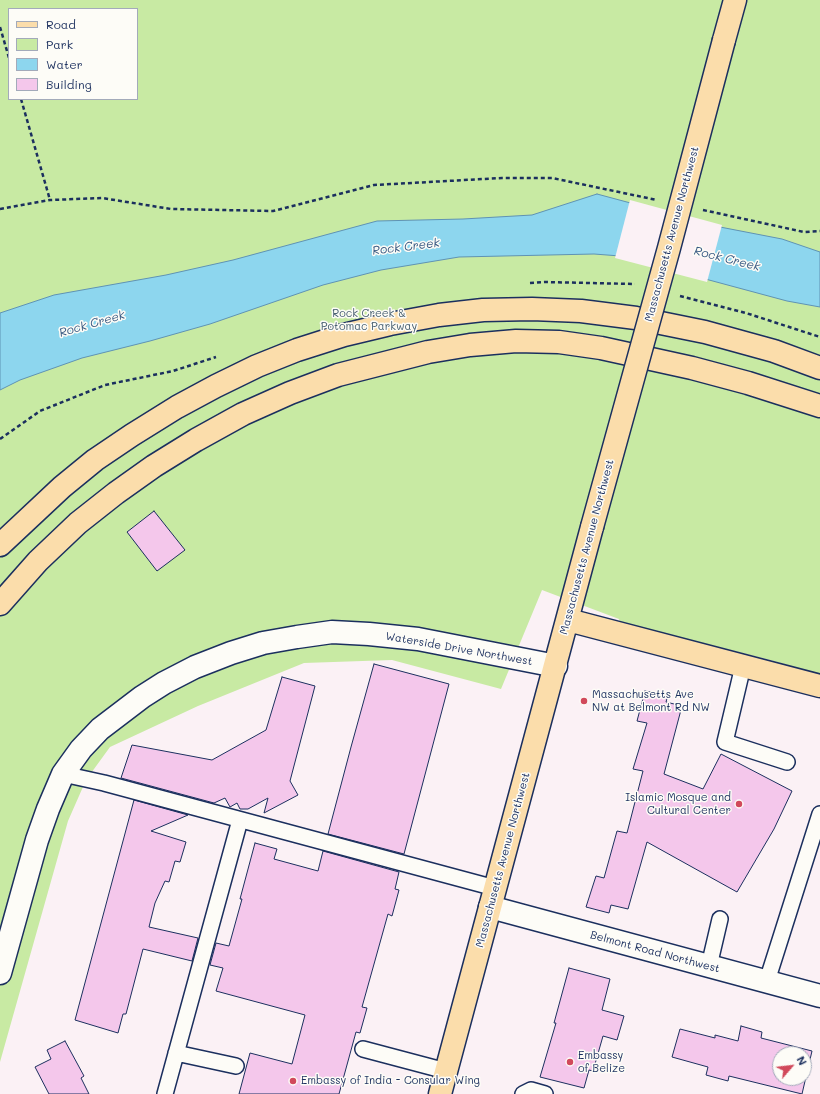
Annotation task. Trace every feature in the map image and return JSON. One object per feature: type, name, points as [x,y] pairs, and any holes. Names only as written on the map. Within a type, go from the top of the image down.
[{"type":"main road","name":"Massachusetts Avenue Northwest","points":[[444,1088],[492,898],[735,0]]},
{"type":"main road","points":[[0,545],[62,487],[95,460],[177,407],[250,369],[297,350],[344,334],[390,324],[439,315],[483,310],[532,309],[581,311],[636,318],[705,332],[774,352],[820,368]]},
{"type":"main road","points":[[0,604],[38,561],[78,523],[122,488],[196,440],[243,414],[290,393],[338,375],[421,353],[470,344],[516,341],[559,342],[601,348],[692,368],[748,383],[820,406]]},
{"type":"main road","points":[[568,620],[820,686]]},
{"type":"street","name":"Waterside Drive Northwest","points":[[0,973],[37,840],[63,774],[81,749],[100,729],[142,697],[164,683],[195,667],[231,653],[263,643],[332,632],[369,634],[418,640],[556,666]]},
{"type":"street","name":"Belmont Road Northwest","points":[[492,898],[709,966],[820,996]]},
{"type":"lane","points":[[743,666],[725,742],[787,762]]},
{"type":"lane","points":[[63,774],[104,783],[240,820],[492,898]]},
{"type":"lane","points":[[767,981],[820,814]]},
{"type":"lane","points":[[165,1094],[240,820]]},
{"type":"lane","points":[[709,966],[720,919]]},
{"type":"lane","points":[[363,1049],[444,1088]]},
{"type":"lane","points":[[176,1053],[236,1066]]},
{"type":"lane","points":[[523,1094],[531,1090],[545,1094]]},
{"type":"path","points":[[0,27],[8,55]]},
{"type":"path","points":[[21,100],[50,200]]},
{"type":"path","points":[[0,208],[50,200],[102,198],[170,209],[273,211],[374,185],[502,178],[552,178],[660,201]]},
{"type":"path","points":[[698,209],[804,232],[820,231]]},
{"type":"green space","name":"Rock Creek & Potomac Parkway","points":[[0,0],[820,0],[820,674],[620,622],[619,619],[542,590],[501,689],[392,660],[304,663],[198,706],[110,747],[86,780],[68,821],[0,1062]]},
{"type":"water","name":"Rock Creek","points":[[597,194],[720,227],[782,239],[820,252],[820,307],[787,301],[620,256],[594,254],[459,257],[381,270],[323,285],[210,324],[82,358],[20,380],[0,390],[0,313],[54,295],[166,275],[233,260],[377,221],[463,219],[532,215]]},
{"type":"pier","points":[[630,200],[722,225],[707,282],[615,258]]},
{"type":"building","points":[[154,511],[185,550],[157,571],[127,532]]},
{"type":"building","points":[[374,664],[449,684],[404,854],[328,834]]},
{"type":"building","points":[[282,677],[315,686],[290,781],[298,795],[264,813],[268,798],[248,809],[240,809],[237,803],[230,807],[225,798],[214,803],[121,778],[132,745],[212,760],[266,730]]},
{"type":"building","name":"Islamic Mosque and Cultural Center","points":[[645,691],[668,695],[666,702],[682,706],[664,774],[703,789],[721,754],[792,791],[774,829],[737,892],[647,842],[628,909],[611,905],[609,913],[586,907],[596,876],[604,878],[617,831],[627,833],[643,771],[633,769],[647,723],[637,721]]},
{"type":"building","points":[[134,800],[188,815],[151,831],[186,842],[180,862],[175,861],[169,882],[165,881],[155,903],[149,927],[198,938],[192,961],[143,949],[126,1014],[123,1014],[118,1033],[75,1020]]},
{"type":"building","points":[[255,843],[277,849],[274,859],[318,871],[323,851],[399,872],[395,889],[399,890],[392,916],[388,914],[362,1007],[367,1008],[360,1033],[356,1032],[339,1094],[239,1094],[250,1053],[292,1064],[305,1015],[216,991],[223,968],[210,965],[216,943],[229,946]]},
{"type":"building","points":[[569,968],[610,979],[602,1010],[624,1016],[617,1040],[603,1036],[593,1071],[589,1070],[584,1088],[540,1077],[556,1023],[554,1023]]},
{"type":"building","points":[[741,1026],[762,1032],[761,1038],[792,1046],[772,1046],[772,1086],[804,1086],[802,1094],[729,1076],[728,1081],[706,1075],[708,1067],[672,1057],[680,1029],[715,1038],[715,1035],[738,1041]]},
{"type":"building","points":[[65,1041],[84,1076],[81,1078],[89,1094],[49,1094],[35,1067],[51,1059],[47,1050]]},
{"type":"place","name":"Massachusetts Ave NW at Belmont Rd NW","points":[[584,701]]},
{"type":"place","name":"Islamic Mosque and Cultural Center","points":[[739,804]]},
{"type":"place","name":"Embassy of Belize","points":[[570,1062]]},
{"type":"place","name":"Embassy of India - Consular Wing","points":[[293,1081]]}]
